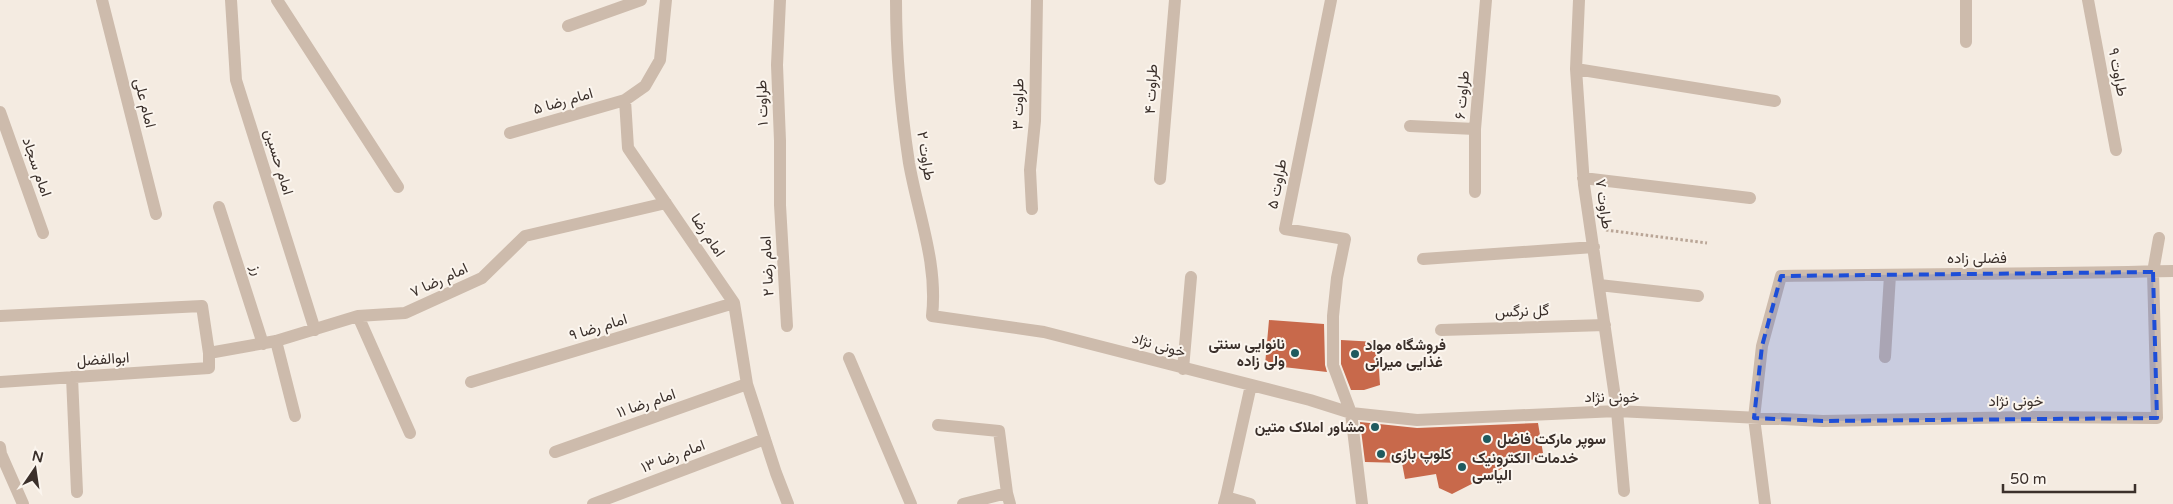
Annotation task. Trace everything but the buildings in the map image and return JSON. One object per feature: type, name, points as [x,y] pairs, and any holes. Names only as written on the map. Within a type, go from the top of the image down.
[{"type":"street","name":"امام علی","points":[[102,0],[156,214]]},
{"type":"street","name":"امام حسین","points":[[231,0],[236,80],[314,330]]},
{"type":"street","points":[[278,0],[398,187]]},
{"type":"street","points":[[568,26],[641,0]]},
{"type":"street","points":[[625,100],[645,86],[660,60],[666,0]]},
{"type":"street","name":"طراوت ۱","points":[[780,0],[777,64],[780,205]]},
{"type":"street","name":"طراوت ۲","points":[[896,0],[901,84],[909,163],[926,236],[934,292],[932,316]]},
{"type":"street","name":"طراوت ۳","points":[[1032,209],[1030,170],[1035,121],[1037,0]]},
{"type":"street","name":"طراوت ۴","points":[[1160,180],[1175,0]]},
{"type":"street","name":"طراوت ۵","points":[[1331,0],[1286,229],[1345,240],[1337,278],[1333,316],[1332,365],[1351,414]]},
{"type":"street","name":"طراوت ۶","points":[[1475,192],[1476,129],[1486,0]]},
{"type":"street","name":"طراوت ۷","points":[[1579,0],[1576,69],[1584,178],[1617,411],[1624,491]]},
{"type":"street","points":[[1966,0],[1966,42]]},
{"type":"street","name":"طراوت ۹","points":[[2088,0],[2116,150]]},
{"type":"street","points":[[1576,69],[1775,101]]},
{"type":"street","name":"امام رضا ۵","points":[[510,133],[625,100]]},
{"type":"street","name":"امام رضا","points":[[625,100],[628,148],[734,303],[748,384],[788,504]]},
{"type":"street","name":"امام سجاد","points":[[0,112],[43,233]]},
{"type":"street","points":[[1410,126],[1476,129]]},
{"type":"street","points":[[1584,178],[1750,198]]},
{"type":"street","name":"امام رضا ۷","points":[[209,353],[276,342],[358,316],[406,313],[482,278],[525,236],[666,203]]},
{"type":"street","name":"امام رضا ۲","points":[[780,205],[787,326]]},
{"type":"street","name":"رز","points":[[219,207],[263,344]]},
{"type":"street","points":[[2153,272],[2159,238]]},
{"type":"street","points":[[1423,259],[1594,247]]},
{"type":"street","name":"فضلی زاده","points":[[1754,418],[1762,346],[1781,276],[2060,274],[2173,271]]},
{"type":"street","name":"خونی نژاد","points":[[932,316],[1044,332],[1251,385],[1351,414],[1417,420],[1617,411],[1823,421],[2016,417],[2158,418],[2153,272]]},
{"type":"street","points":[[1885,357],[1890,275]]},
{"type":"street","points":[[1183,369],[1191,277]]},
{"type":"street","points":[[1599,285],[1698,296]]},
{"type":"street","name":"امام رضا ۹","points":[[471,382],[734,303]]},
{"type":"street","points":[[0,316],[202,306],[209,353]]},
{"type":"street","points":[[358,316],[410,433]]},
{"type":"street","name":"گل نرگس","points":[[1441,330],[1605,325]]},
{"type":"street","points":[[276,342],[295,416]]},
{"type":"street","name":"ابوالفضل","points":[[0,382],[209,368],[209,353]]},
{"type":"street","points":[[849,358],[911,504]]},
{"type":"street","points":[[72,378],[77,492]]},
{"type":"street","name":"امام رضا ۱۱","points":[[555,452],[748,384]]},
{"type":"street","points":[[1250,504],[1225,501],[1251,385]]},
{"type":"street","points":[[1351,414],[1362,504]]},
{"type":"street","points":[[1754,418],[1765,504]]},
{"type":"street","points":[[938,425],[999,431],[1009,499],[963,504]]},
{"type":"street","name":"امام رضا ۱۳","points":[[593,504],[765,439]]},
{"type":"street","points":[[0,447],[1,454],[23,504]]},
{"type":"path","points":[[1591,229],[1707,243]]},
{"type":"highlighted area","points":[[2153,272],[2157,418],[1823,421],[1754,418],[1762,346],[1781,276]]},
{"type":"place","name":"نانوایی سنتی ولی زاده","points":[[1295,353]]},
{"type":"place","name":"فروشگاه مواد غذایی میرانی","points":[[1355,354]]},
{"type":"place","name":"مشاور املاک متین","points":[[1375,427]]},
{"type":"place","name":"سوپر مارکت فاضل","points":[[1487,439]]},
{"type":"place","name":"کلوپ بازی","points":[[1381,454]]},
{"type":"place","name":"خدمات الکترونیک الیاسی","points":[[1462,467]]}]
